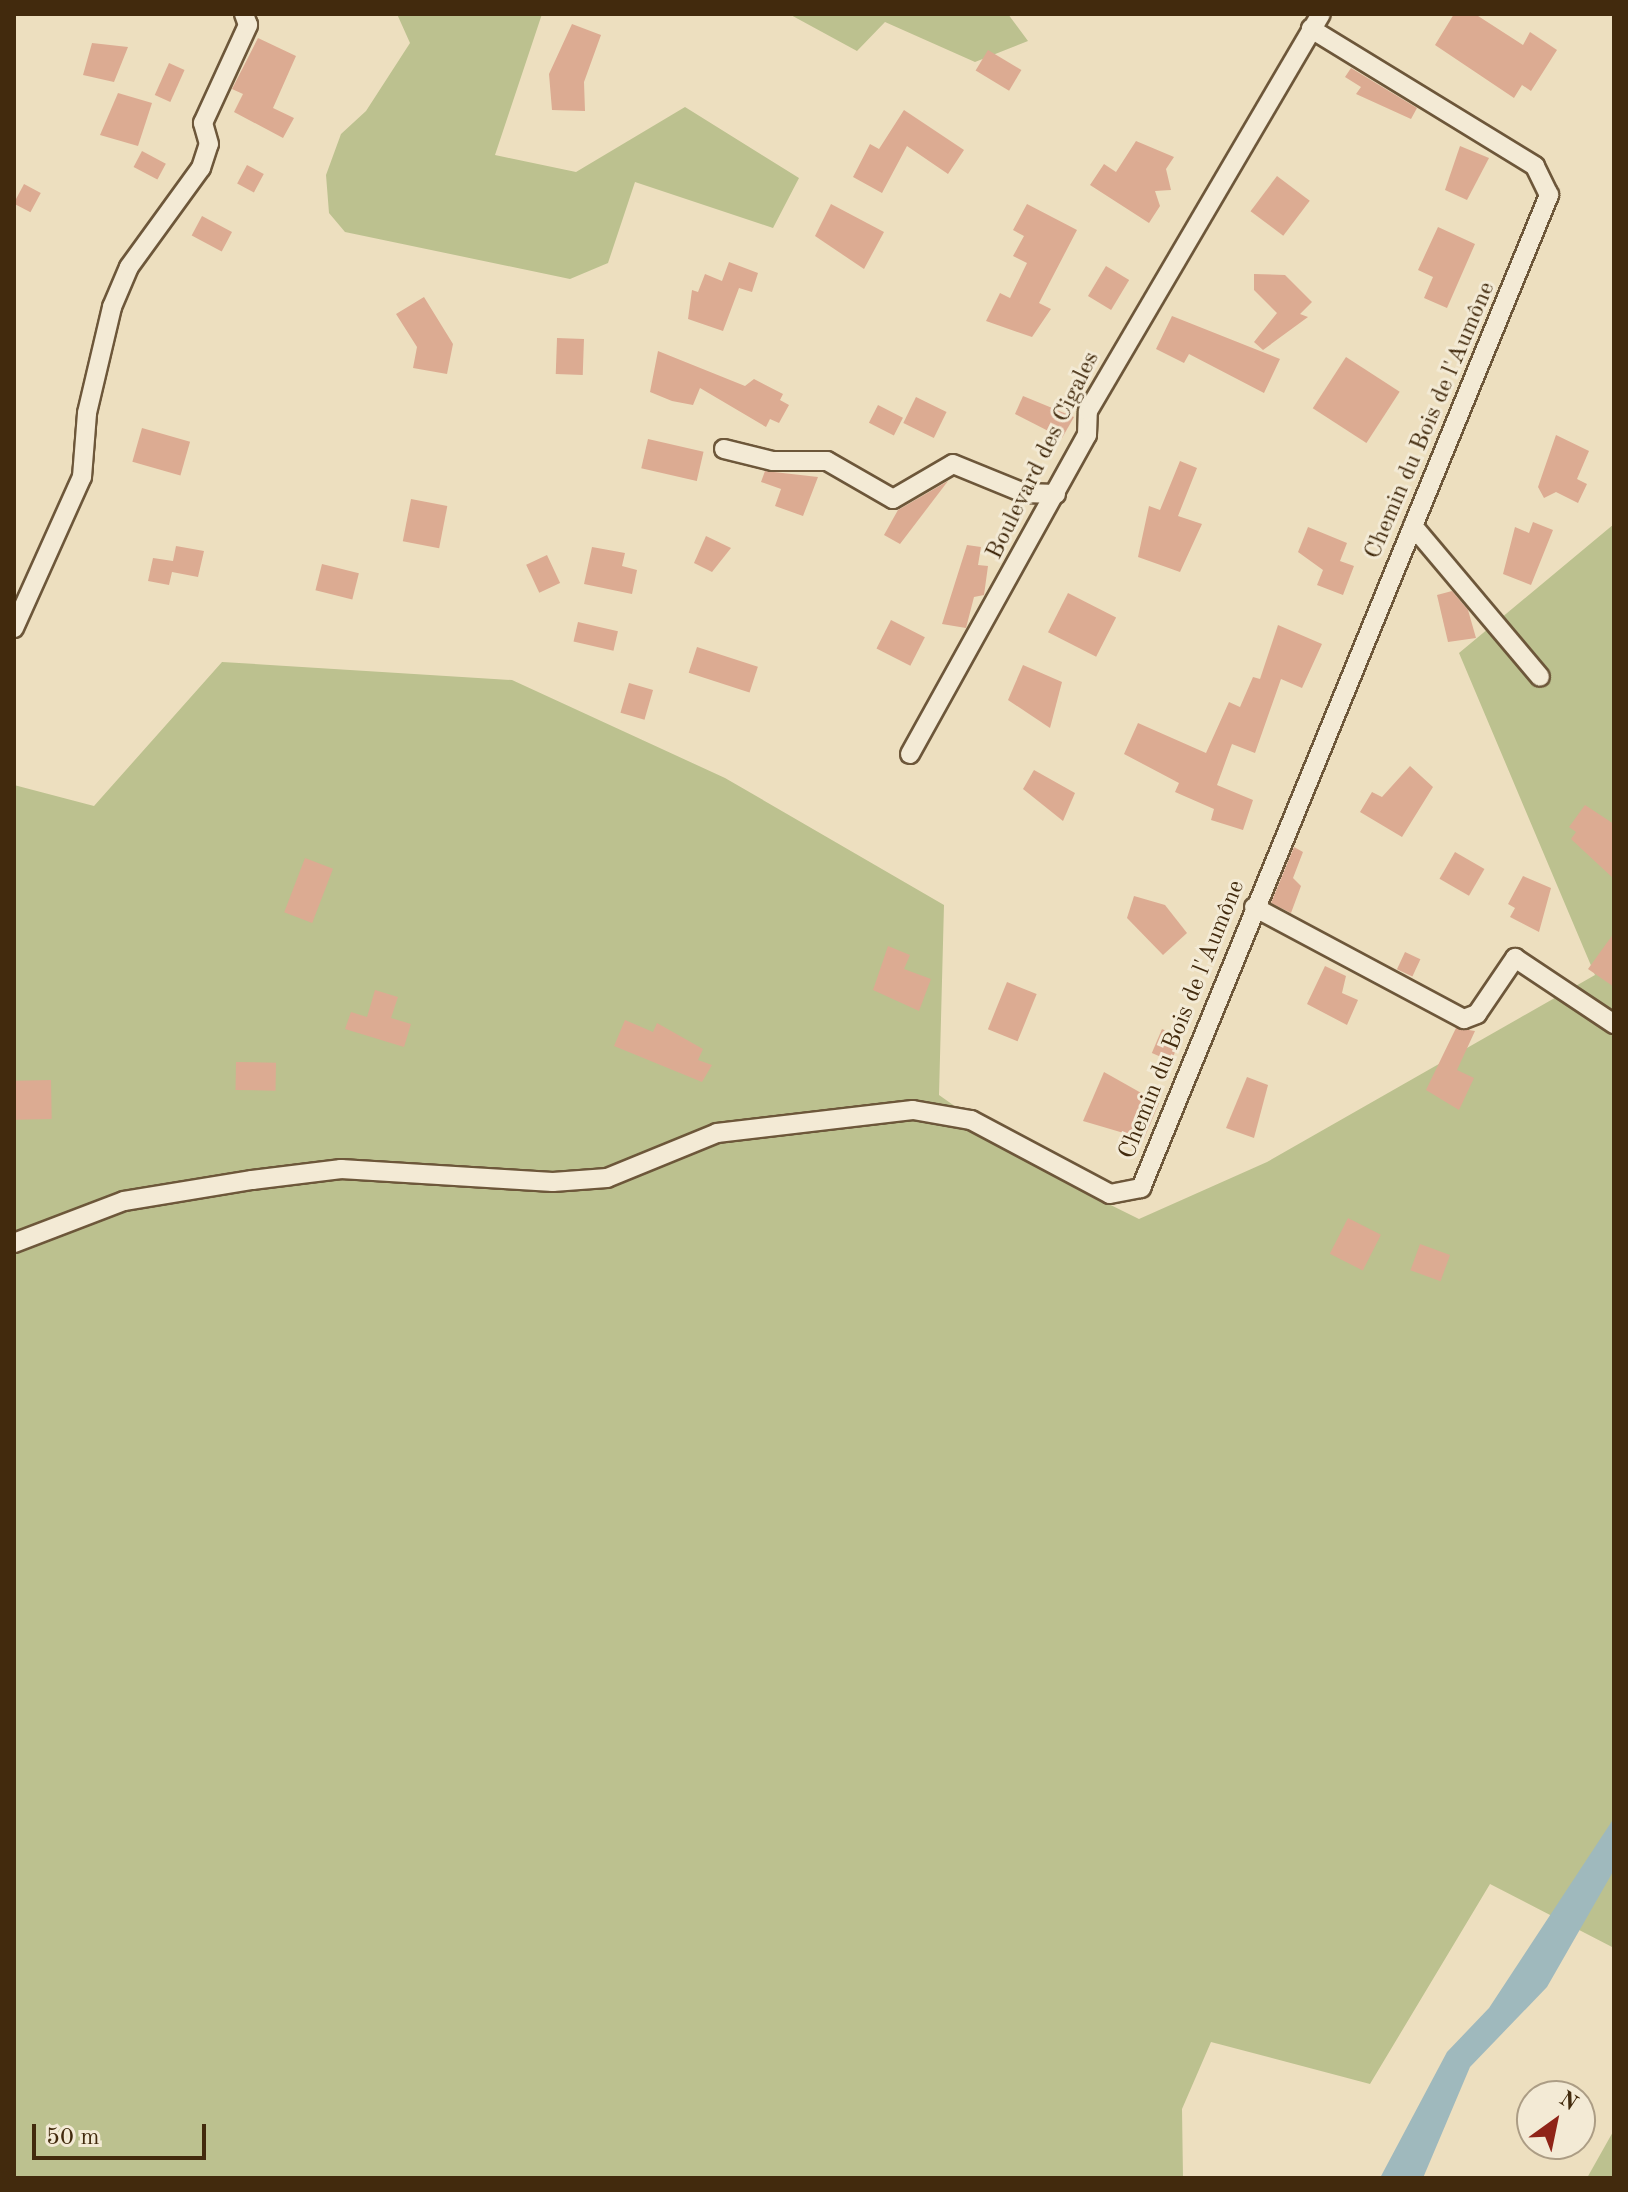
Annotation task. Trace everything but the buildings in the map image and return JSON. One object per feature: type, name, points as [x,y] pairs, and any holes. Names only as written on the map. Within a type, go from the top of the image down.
[{"type":"street","points":[[14,628],[82,477],[87,413],[112,307],[129,267],[201,168],[209,144],[203,123],[248,25],[244,14]]},
{"type":"street","name":"Boulevard des Cigales","points":[[910,754],[1087,435],[1088,411],[1316,22]]},
{"type":"street","name":"Chemin du Bois de l'Aumône","points":[[14,1243],[124,1201],[252,1180],[341,1169],[553,1182],[607,1178],[717,1133],[913,1110],[971,1120],[1110,1194],[1134,1194],[1533,240],[1549,195],[1546,179],[1316,22]]},
{"type":"street","points":[[724,449],[773,461],[827,461],[893,499],[953,464],[1024,493],[1056,494]]},
{"type":"street","points":[[1413,526],[1540,677]]},
{"type":"street","points":[[1254,907],[1464,1019],[1477,1014],[1515,958],[1614,1024]]},
{"type":"green space","points":[[397,14],[542,14],[495,155],[576,172],[685,107],[799,178],[773,228],[635,182],[608,263],[570,279],[345,232],[329,213],[326,175],[341,134],[366,111],[410,43]]},
{"type":"green space","points":[[789,14],[1008,14],[1028,41],[975,62],[885,22],[857,51]]},
{"type":"green space","points":[[1614,524],[1614,1948],[1490,1884],[1370,2084],[1211,2042],[1182,2109],[1183,2178],[14,2178],[14,785],[94,806],[222,662],[512,680],[725,778],[944,905],[939,1095],[1056,1178],[1139,1219],[1267,1162],[1595,975],[1459,653]]},
{"type":"green space","points":[[1614,2130],[1614,2178],[1587,2178]]},
{"type":"water","points":[[1614,1818],[1614,1870],[1547,1987],[1470,2067],[1423,2178],[1380,2178],[1447,2052],[1489,2008]]}]
